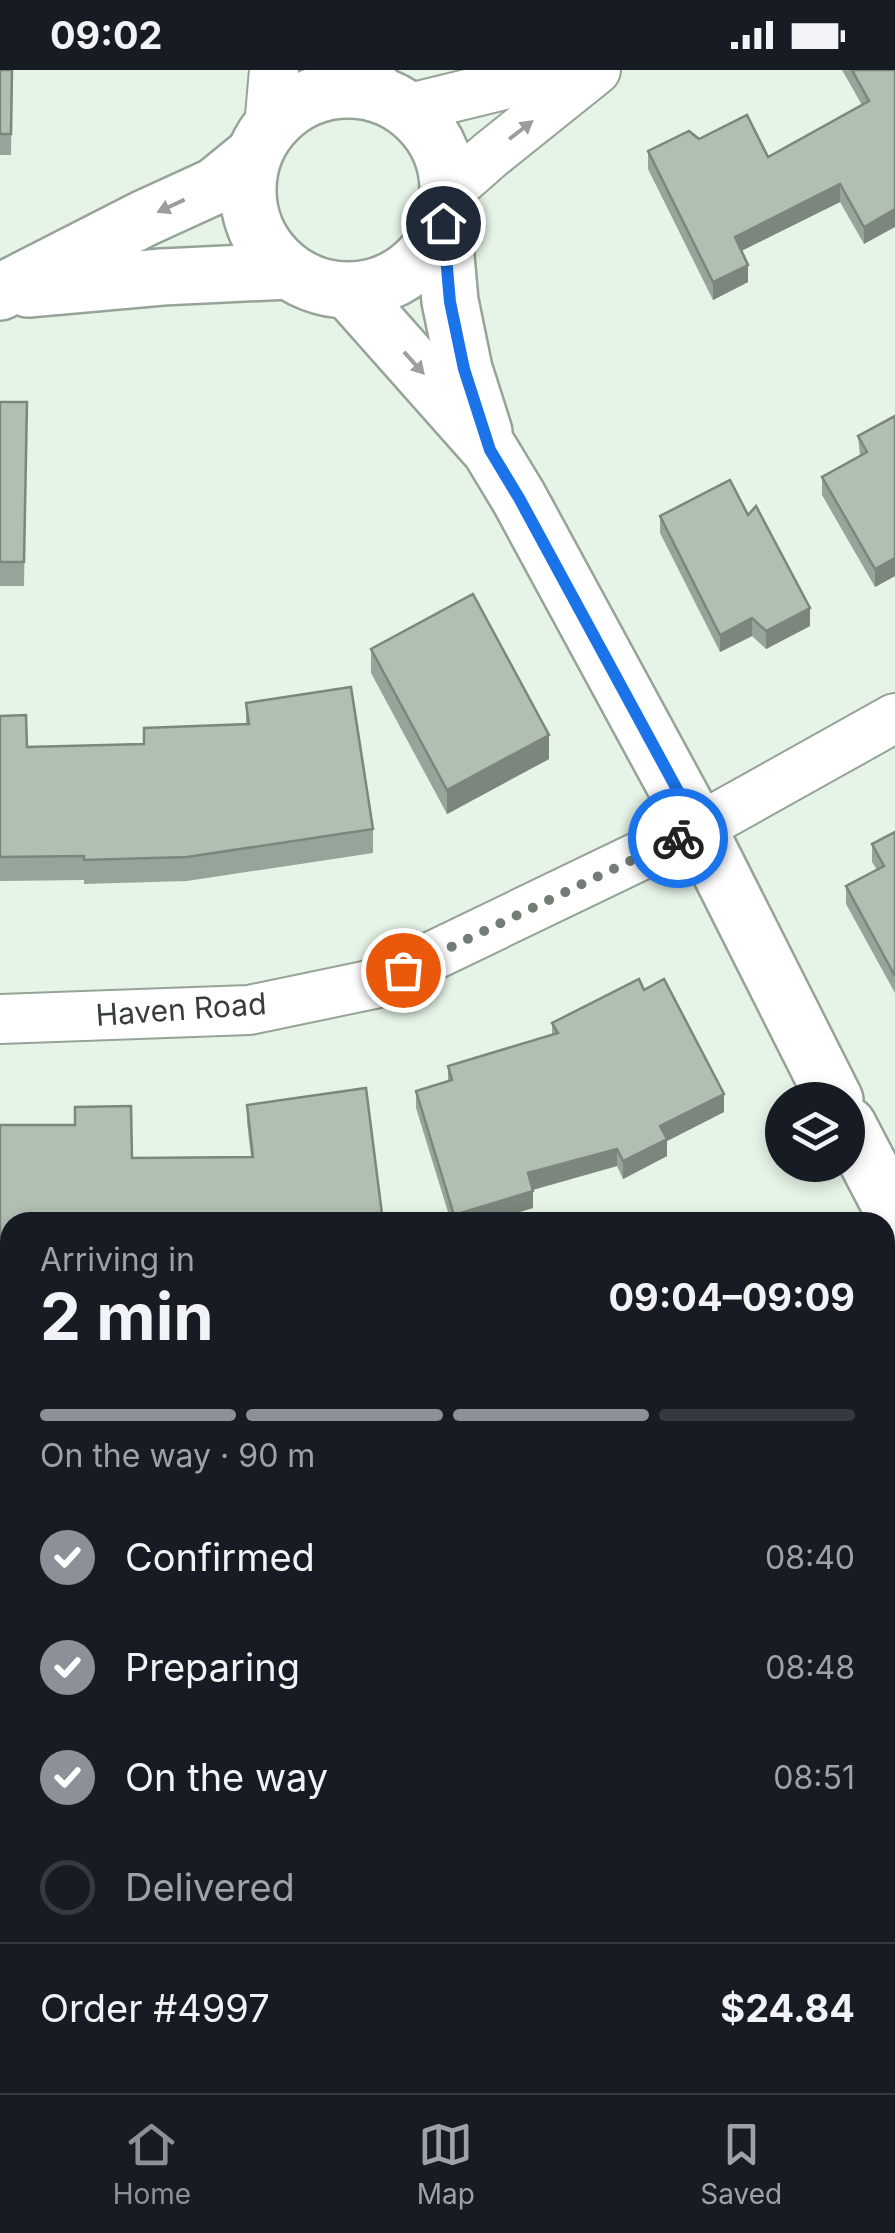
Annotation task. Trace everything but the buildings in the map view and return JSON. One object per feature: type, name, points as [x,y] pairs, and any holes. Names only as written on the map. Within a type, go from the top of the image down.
[{"type":"street","points":[[274,70],[261,141],[247,187],[251,219],[265,248],[288,271],[316,286],[349,291],[380,285],[407,271],[429,249],[446,208],[490,155],[596,70]]},
{"type":"street","points":[[0,292],[215,186],[293,106],[324,93],[385,92],[565,70]]},
{"type":"street","points":[[385,92],[432,135],[444,162],[450,302],[464,369],[490,450]]},
{"type":"street","points":[[0,292],[162,276],[288,271]]},
{"type":"street","points":[[349,291],[490,450],[519,498],[698,828],[826,1082]]},
{"type":"street","name":"Haven Road","points":[[0,1019],[249,1010],[374,984],[698,828],[895,718]]},
{"type":"street","points":[[865,1158],[893,1212]]},
{"type":"way so far","points":[[403,970],[678,838]]},
{"type":"route","points":[[443,223],[450,302],[464,369],[490,450],[698,828],[678,838]]}]
